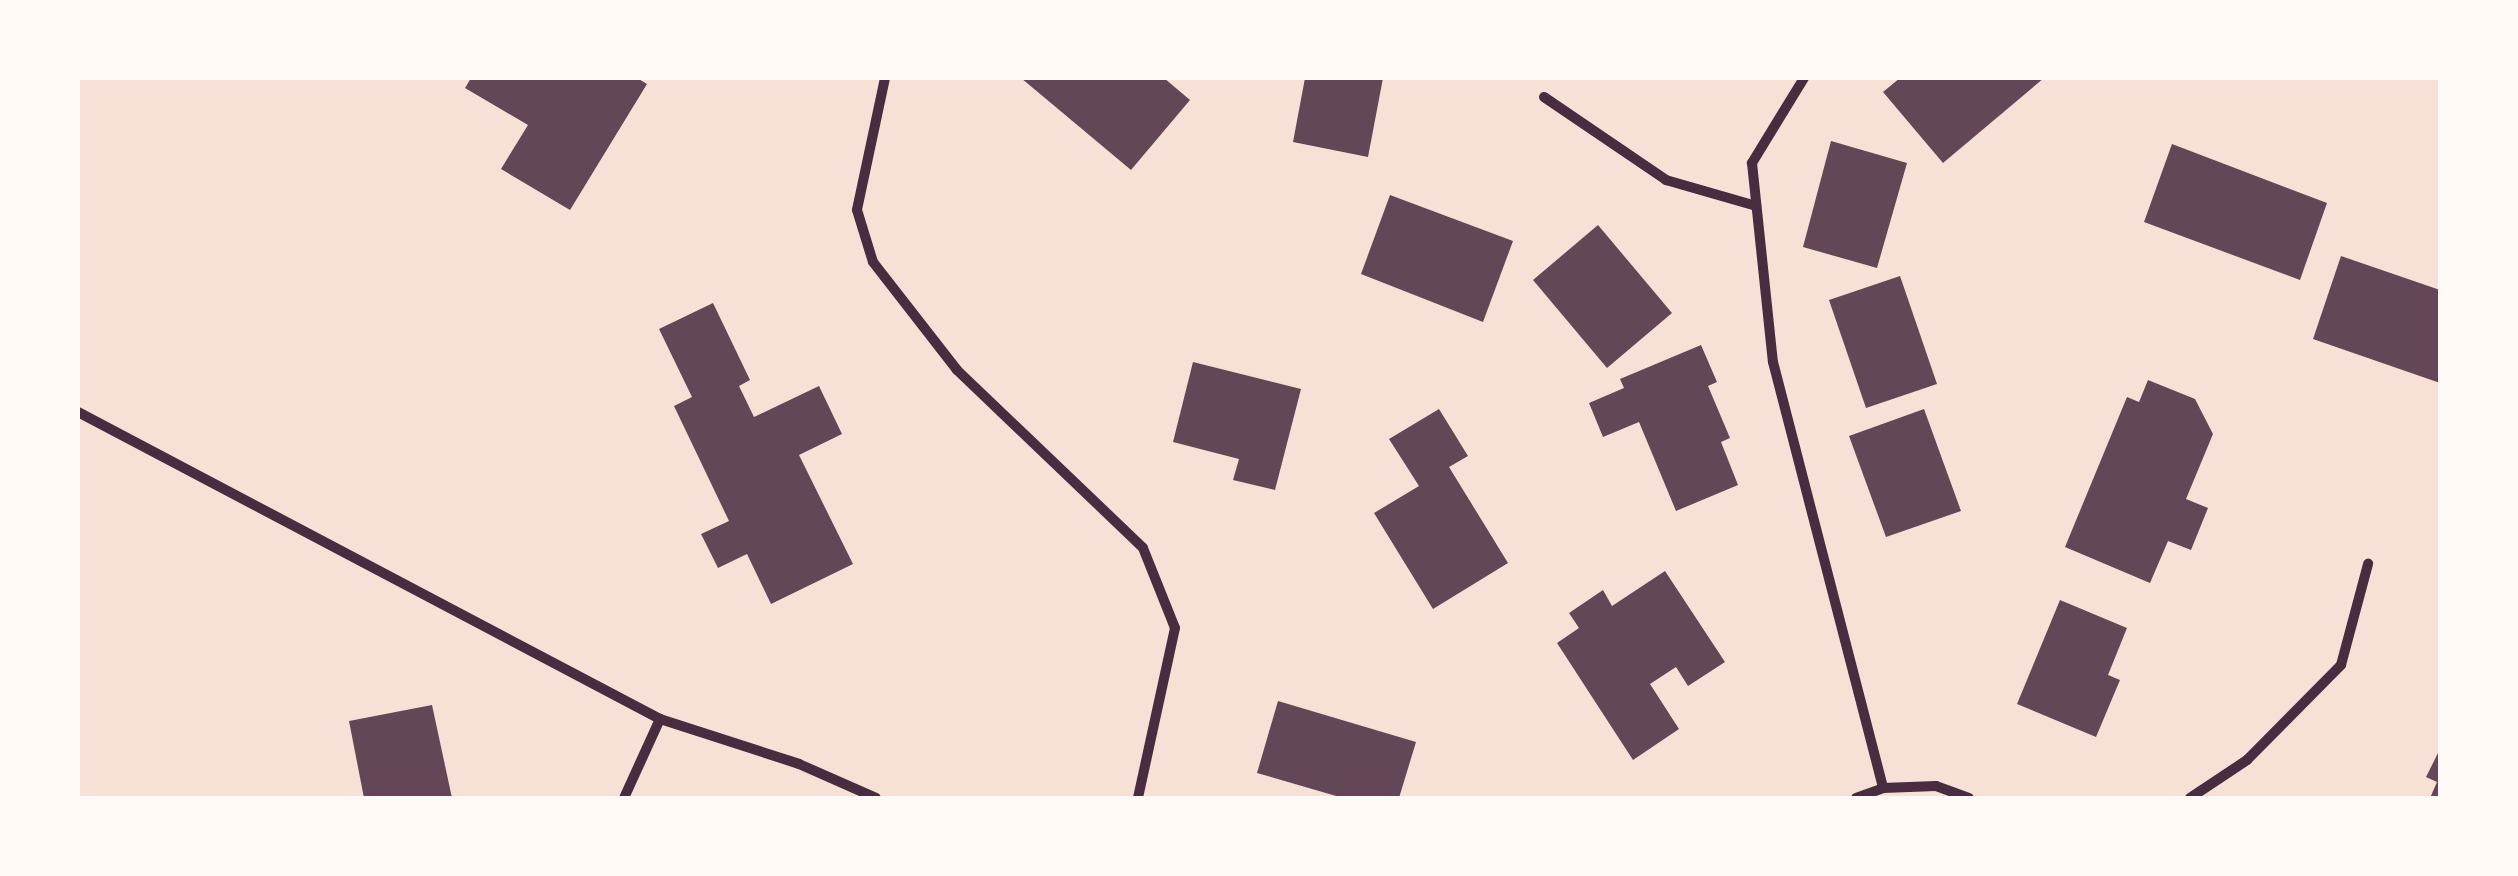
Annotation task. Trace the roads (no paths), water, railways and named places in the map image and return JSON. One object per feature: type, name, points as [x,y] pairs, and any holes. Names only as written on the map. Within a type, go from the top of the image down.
[{"type":"street","points":[[885,78],[857,210],[873,262],[957,370],[1143,548],[1175,628],[1138,798]]},
{"type":"street","points":[[1804,78],[1752,163],[1773,362],[1883,788]]},
{"type":"street","points":[[1544,97],[1666,180],[1756,206]]},
{"type":"street","points":[[78,412],[660,719],[799,764],[876,798]]},
{"type":"street","points":[[2190,798],[2247,760],[2341,664],[2368,564]]},
{"type":"street","points":[[624,798],[660,719]]},
{"type":"street","points":[[1856,798],[1883,788],[1936,786],[1969,798]]}]
